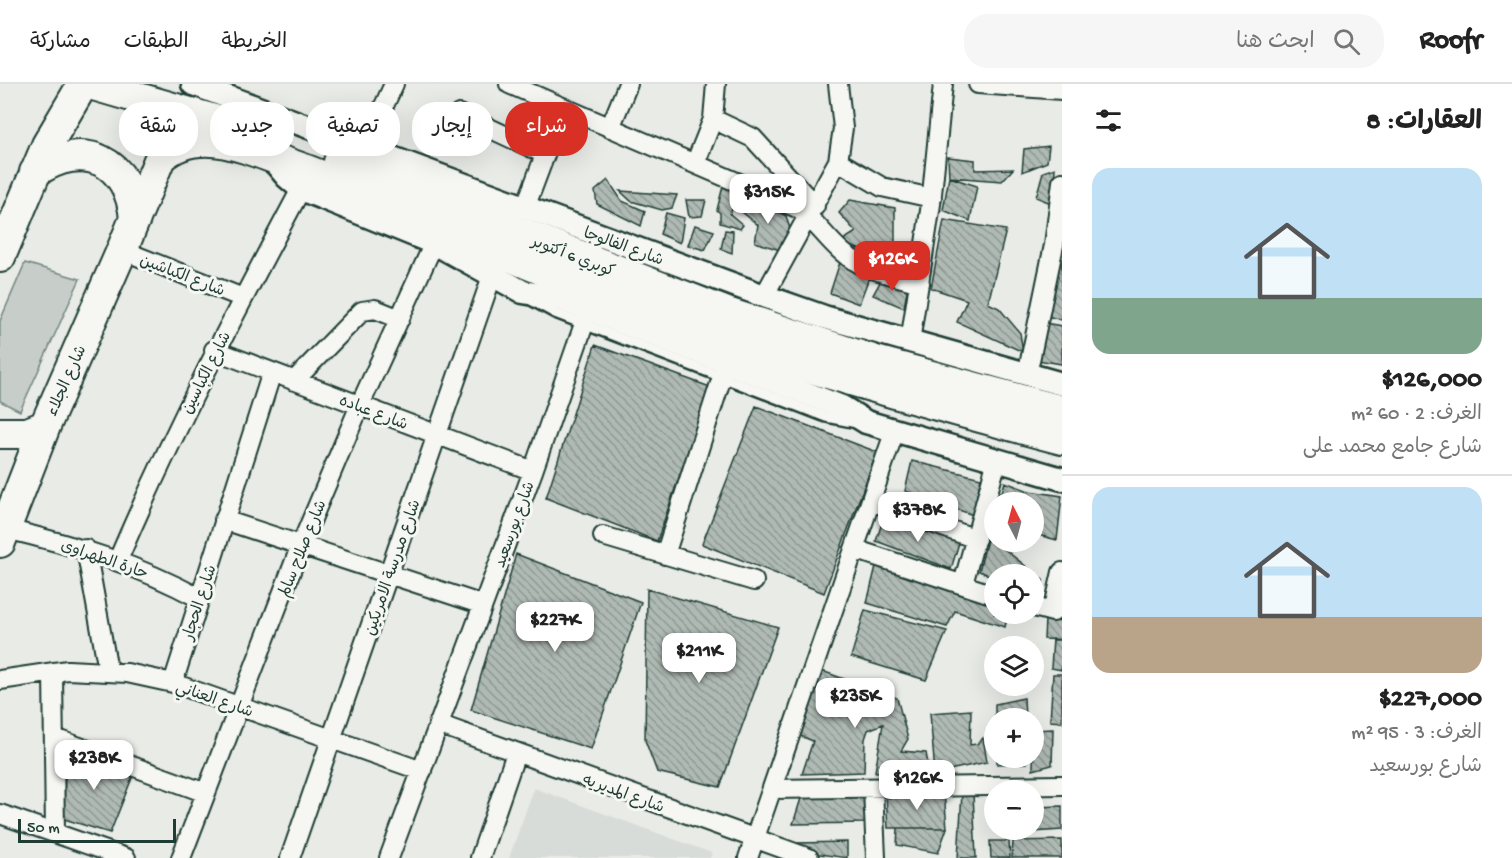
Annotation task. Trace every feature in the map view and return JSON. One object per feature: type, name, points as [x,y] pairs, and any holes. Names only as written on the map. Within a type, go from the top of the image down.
[{"type":"highway","points":[[0,257],[47,145],[83,84]]},
{"type":"highway","name":"كوبري 6 أكتوبر","points":[[90,84],[263,135],[549,273],[720,338],[837,376],[1062,439]]},
{"type":"highway","name":"شارع الجلاء","points":[[3,535],[45,426],[160,158],[182,142],[208,139],[374,187]]},
{"type":"highway","points":[[35,172],[52,160],[72,155],[92,157],[111,166],[125,180],[133,199],[135,219]]},
{"type":"highway","name":"كوبري 6 أكتوبر","points":[[374,187],[738,316],[902,369],[1062,411]]},
{"type":"highway","points":[[0,433],[27,433],[45,426]]},
{"type":"street","points":[[386,102],[394,84]]},
{"type":"street","points":[[509,84],[551,102]]},
{"type":"street","points":[[610,128],[628,84]]},
{"type":"street","points":[[695,164],[713,118],[716,84]]},
{"type":"street","points":[[764,296],[838,161],[843,128],[838,84]]},
{"type":"street","points":[[910,342],[932,198],[943,84]]},
{"type":"street","points":[[978,84],[1062,90]]},
{"type":"street","name":"شارع الفالوجا","points":[[204,86],[306,126]]},
{"type":"street","points":[[588,118],[797,208],[812,211]]},
{"type":"street","points":[[713,118],[753,138],[842,252],[857,262],[920,283]]},
{"type":"street","name":"شارع الفالوجا","points":[[383,156],[764,296],[910,342],[1062,384]]},
{"type":"street","points":[[525,208],[544,156]]},
{"type":"street","points":[[271,158],[300,189],[435,243],[523,292],[558,298],[835,404],[866,422],[997,460],[1061,474]]},
{"type":"street","points":[[838,161],[882,187],[932,198]]},
{"type":"street","points":[[1027,375],[1058,245],[1062,182]]},
{"type":"street","name":"شارع الكباسين","points":[[118,560],[149,487],[214,350],[300,189]]},
{"type":"street","name":"شارع صلاح سالم","points":[[181,858],[301,545],[360,405],[435,243]]},
{"type":"street","name":"شارع الكباشين","points":[[122,250],[243,297]]},
{"type":"street","name":"شارع مدرسة الامريكين","points":[[290,858],[492,276]]},
{"type":"street","points":[[294,381],[362,311],[375,309],[400,319]]},
{"type":"street","name":"شارع بورسعيد","points":[[389,858],[533,471],[584,324]]},
{"type":"street","name":"شارع عباده","points":[[214,350],[533,471]]},
{"type":"street","name":"شارع الحجار","points":[[172,683],[272,372]]},
{"type":"street","points":[[665,555],[722,377]]},
{"type":"street","points":[[748,858],[895,430]]},
{"type":"street","points":[[963,584],[997,460]]},
{"type":"street","points":[[871,501],[976,538]]},
{"type":"street","points":[[224,520],[483,605]]},
{"type":"street","name":"حارة الطهراوى","points":[[3,535],[86,549],[164,579],[199,598]]},
{"type":"street","points":[[603,537],[754,581]]},
{"type":"street","points":[[86,549],[108,670]]},
{"type":"street","points":[[854,549],[984,591]]},
{"type":"street","points":[[1044,610],[1052,613],[1062,572]]},
{"type":"street","name":"شارع العناني","points":[[0,680],[53,673],[108,670],[172,683],[422,771]]},
{"type":"street","points":[[53,673],[55,833]]},
{"type":"street","name":"شارع المديريه","points":[[438,724],[810,858]]},
{"type":"street","points":[[55,738],[206,793]]},
{"type":"street","points":[[480,858],[516,753]]},
{"type":"street","points":[[772,789],[1062,785]]},
{"type":"street","points":[[873,788],[876,858]]},
{"type":"street","points":[[0,814],[126,858]]},
{"type":"lane","points":[[523,292],[543,308],[722,377],[839,421],[866,422]]},
{"type":"shaded area","points":[[25,263],[80,279],[20,411],[0,401],[0,321]]},
{"type":"shaded area","points":[[534,788],[712,853],[710,858],[509,858]]},
{"type":"building","points":[[1049,146],[1047,162],[1022,172],[1024,149]]},
{"type":"building","points":[[948,157],[975,160],[975,170],[1013,169],[1002,181],[949,177]]},
{"type":"building","points":[[1055,168],[1053,204],[1036,197],[1043,172]]},
{"type":"building","points":[[949,177],[977,186],[970,221],[943,210]]},
{"type":"building","points":[[608,180],[622,201],[645,211],[641,226],[597,204],[595,191]]},
{"type":"building","points":[[724,182],[748,191],[733,207],[730,214],[743,225],[740,229],[720,223],[720,213],[717,210]]},
{"type":"building","points":[[620,191],[677,195],[672,208],[662,210],[631,201]]},
{"type":"building","points":[[750,198],[786,216],[790,229],[783,251],[755,242],[758,225],[741,211]]},
{"type":"building","points":[[686,200],[706,200],[702,216],[689,217]]},
{"type":"building","points":[[850,200],[895,208],[895,263],[840,242],[856,232],[839,213]]},
{"type":"building","points":[[666,213],[684,218],[680,243],[660,234]]},
{"type":"building","points":[[944,220],[1006,230],[988,303],[999,308],[1020,333],[1023,352],[957,322],[967,300],[931,288]]},
{"type":"building","points":[[695,225],[714,231],[705,250],[688,245]]},
{"type":"building","points":[[725,230],[733,231],[732,253],[721,249]]},
{"type":"building","points":[[1055,261],[1062,262],[1062,320],[1046,316]]},
{"type":"building","points":[[840,262],[870,275],[859,304],[830,293]]},
{"type":"building","points":[[883,277],[908,284],[904,308],[873,295]]},
{"type":"building","points":[[1044,323],[1062,326],[1062,364],[1037,360]]},
{"type":"building","points":[[595,345],[710,387],[657,541],[546,498]]},
{"type":"building","points":[[756,406],[877,452],[824,593],[702,544]]},
{"type":"building","points":[[912,461],[981,478],[973,515],[905,491]]},
{"type":"building","points":[[1005,482],[1036,492],[1002,492]]},
{"type":"building","points":[[1044,493],[1062,496],[1057,540],[1044,537]]},
{"type":"building","points":[[884,517],[959,543],[951,569],[876,541]]},
{"type":"building","points":[[984,552],[1008,552],[1023,564],[984,564],[984,573],[979,571]]},
{"type":"building","points":[[516,554],[641,602],[591,749],[471,710]]},
{"type":"building","points":[[877,562],[933,579],[984,600],[984,620],[955,611],[947,627],[867,603]]},
{"type":"building","points":[[647,589],[778,627],[720,787],[657,772],[645,740]]},
{"type":"building","points":[[865,610],[947,631],[926,680],[851,657]]},
{"type":"building","points":[[1045,619],[1062,619],[1062,640],[1044,639]]},
{"type":"building","points":[[1053,639],[1062,640],[1062,670],[1051,668]]},
{"type":"building","points":[[822,671],[897,698],[908,739],[901,751],[926,753],[929,769],[875,772],[883,724],[868,730],[865,739],[864,772],[802,774],[813,741],[798,735]]},
{"type":"building","points":[[1053,674],[1062,674],[1062,722],[1050,721]]},
{"type":"building","points":[[1024,698],[1024,708],[995,708],[995,704]]},
{"type":"building","points":[[971,710],[970,745],[977,744],[983,738],[984,763],[935,773],[930,713]]},
{"type":"building","points":[[1044,729],[1053,729],[1052,765],[1044,767]]},
{"type":"building","points":[[71,750],[134,773],[110,833],[64,819],[65,759]]},
{"type":"building","points":[[944,792],[947,828],[888,828],[886,794]]},
{"type":"building","points":[[869,793],[870,823],[793,824],[802,795]]},
{"type":"building","points":[[962,793],[973,793],[976,858],[958,858]]},
{"type":"building","points":[[1062,806],[1062,830],[1044,831],[1044,807]]},
{"type":"building","points":[[898,828],[947,828],[938,853],[897,845]]},
{"type":"building","points":[[1062,840],[1062,858],[1012,858],[1013,841]]},
{"type":"building","points":[[990,841],[1009,841],[1010,858],[991,858]]},
{"type":"building","points":[[847,842],[847,858],[806,852],[797,843]]}]
